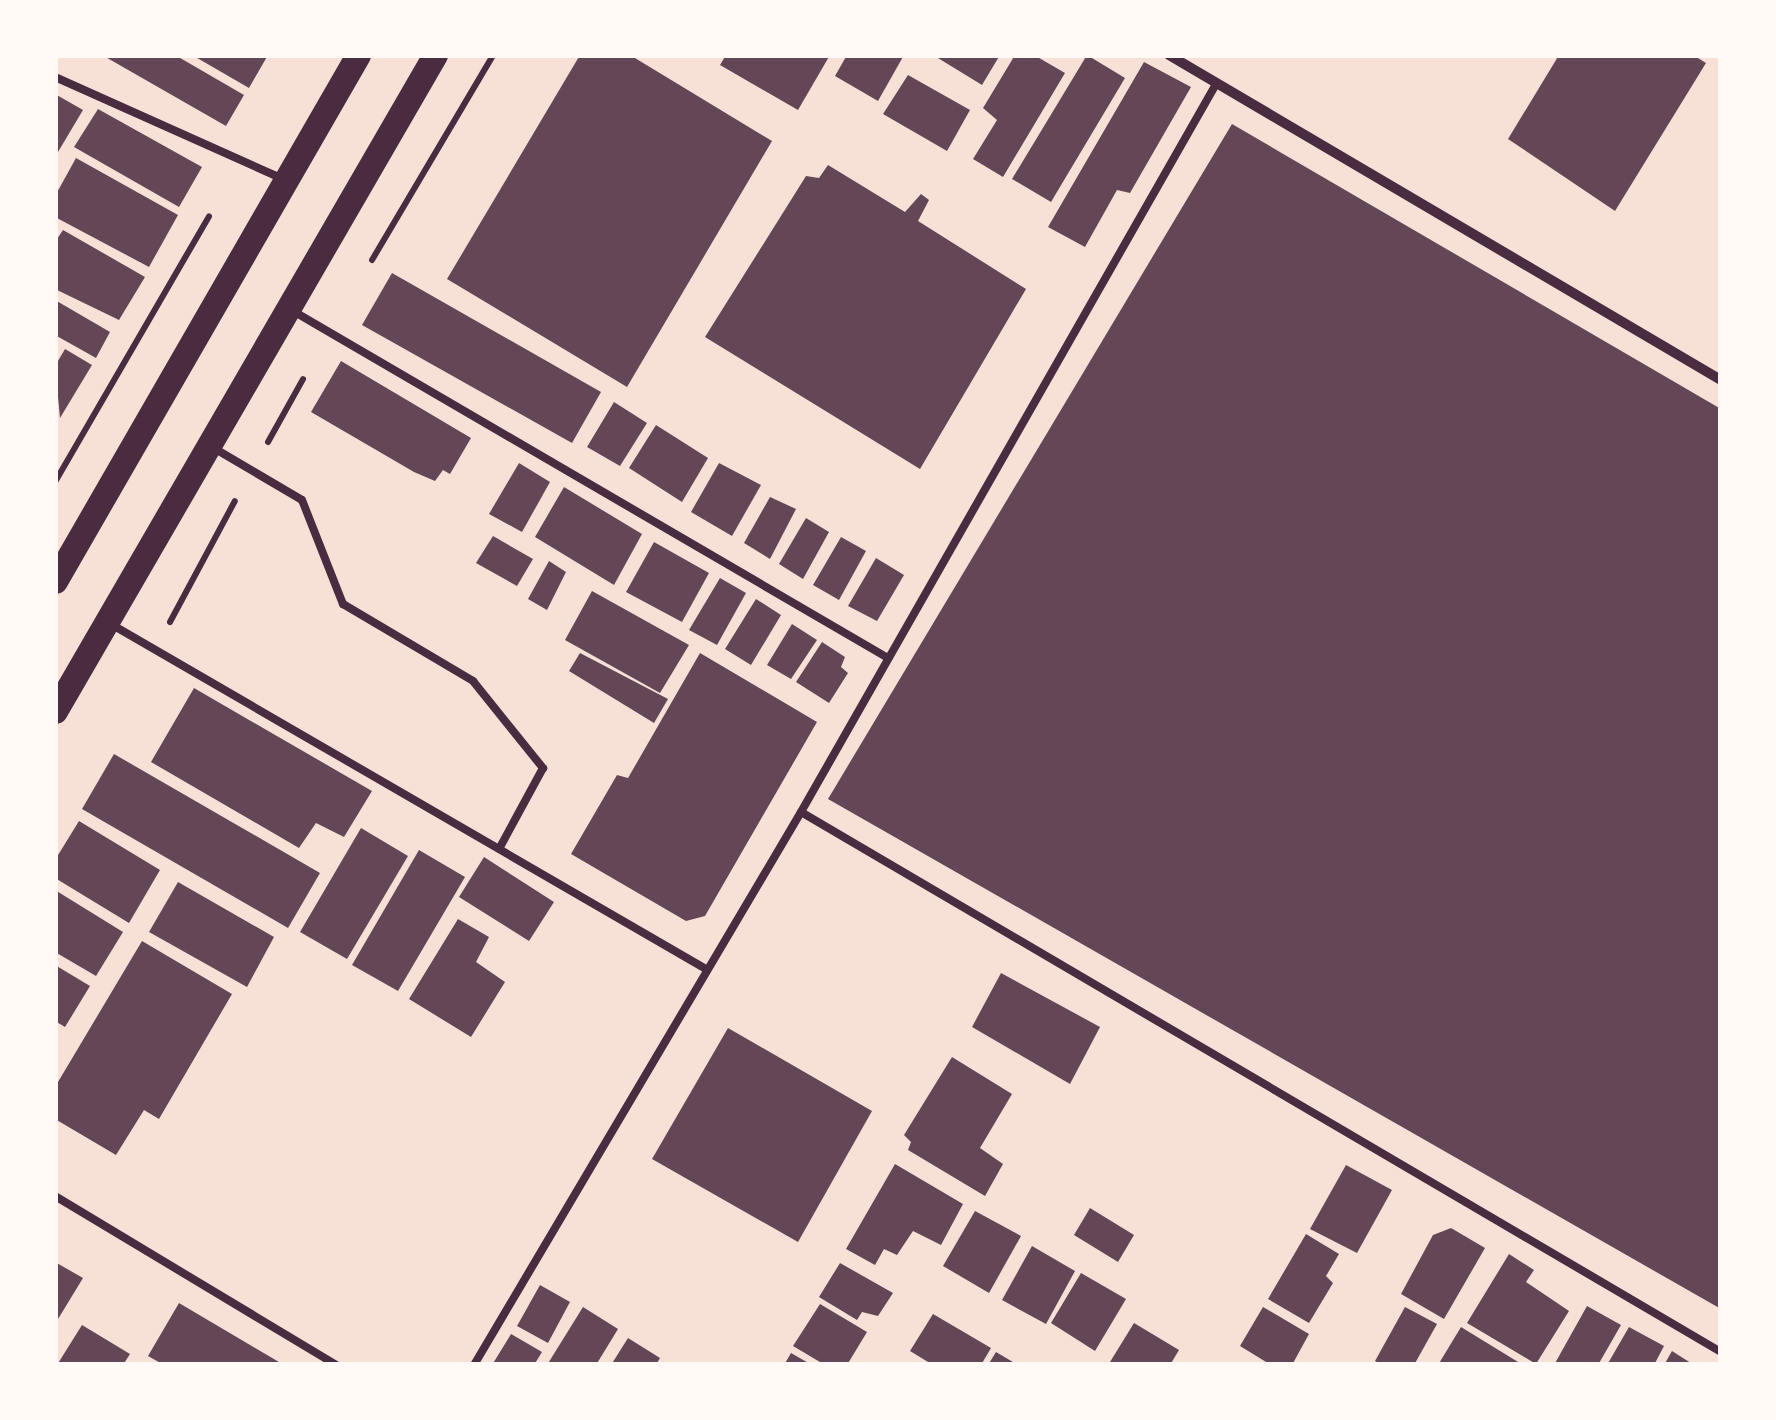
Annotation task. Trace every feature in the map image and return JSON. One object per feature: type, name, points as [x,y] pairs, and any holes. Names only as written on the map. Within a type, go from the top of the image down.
[{"type":"main road","points":[[55,581],[358,55]]},
{"type":"main road","points":[[55,712],[435,55]]},
{"type":"street","points":[[1169,55],[1721,380]]},
{"type":"lane","points":[[55,77],[285,180]]},
{"type":"lane","points":[[474,1365],[801,812],[1216,84]]},
{"type":"lane","points":[[289,309],[888,658]]},
{"type":"lane","points":[[210,446],[302,500],[344,604],[473,681],[542,768],[499,849]]},
{"type":"lane","points":[[107,622],[706,969]]},
{"type":"lane","points":[[801,812],[1721,1352]]},
{"type":"lane","points":[[55,1196],[336,1365]]},
{"type":"path","points":[[55,482],[242,160]]},
{"type":"building","points":[[102,55],[175,55],[244,95],[226,126]]},
{"type":"building","points":[[192,55],[268,55],[249,88]]},
{"type":"building","points":[[580,55],[630,55],[772,141],[627,387],[447,279]]},
{"type":"building","points":[[726,55],[830,55],[798,110],[720,65]]},
{"type":"building","points":[[847,55],[904,55],[878,101],[835,76]]},
{"type":"building","points":[[933,55],[1000,55],[982,85]]},
{"type":"building","points":[[1015,55],[1034,55],[1065,73],[1003,177],[973,159],[997,120],[983,108]]},
{"type":"building","points":[[1087,55],[1125,78],[1051,202],[1012,179]]},
{"type":"building","points":[[1559,55],[1693,55],[1706,63],[1615,211],[1508,139]]},
{"type":"building","points":[[1144,62],[1191,87],[1130,193],[1117,190],[1085,247],[1048,227]]},
{"type":"building","points":[[908,75],[970,110],[947,151],[883,114]]},
{"type":"building","points":[[55,94],[83,110],[55,157]]},
{"type":"building","points":[[98,109],[202,167],[179,207],[74,147]]},
{"type":"building","points":[[1232,124],[1721,409],[1721,1309],[828,799]]},
{"type":"building","points":[[76,158],[178,215],[149,267],[55,217],[55,196]]},
{"type":"building","points":[[828,165],[905,212],[921,194],[929,200],[918,221],[1026,289],[920,469],[705,337],[806,176],[819,178]]},
{"type":"building","points":[[63,230],[145,277],[119,320],[55,289],[55,242]]},
{"type":"building","points":[[392,273],[601,392],[572,443],[362,325]]},
{"type":"building","points":[[55,300],[110,332],[96,358],[55,335]]},
{"type":"building","points":[[65,349],[92,365],[60,418],[55,366]]},
{"type":"building","points":[[341,361],[471,438],[450,474],[443,470],[435,481],[414,472],[311,412]]},
{"type":"building","points":[[614,402],[647,423],[620,466],[587,447]]},
{"type":"building","points":[[656,425],[708,458],[682,502],[629,468]]},
{"type":"building","points":[[519,463],[550,482],[522,532],[489,514]]},
{"type":"building","points":[[719,463],[761,485],[732,536],[691,512]]},
{"type":"building","points":[[564,487],[642,534],[614,585],[535,537]]},
{"type":"building","points":[[770,497],[796,509],[770,559],[744,543]]},
{"type":"building","points":[[806,518],[829,532],[803,579],[779,564]]},
{"type":"building","points":[[493,536],[533,559],[517,586],[476,563]]},
{"type":"building","points":[[841,537],[866,551],[839,600],[813,585]]},
{"type":"building","points":[[654,542],[709,573],[682,622],[626,592]]},
{"type":"building","points":[[876,558],[904,575],[877,621],[848,606]]},
{"type":"building","points":[[549,561],[566,572],[547,610],[528,599]]},
{"type":"building","points":[[720,578],[746,593],[717,645],[689,630]]},
{"type":"building","points":[[592,591],[689,645],[660,693],[565,640]]},
{"type":"building","points":[[756,599],[781,615],[751,665],[725,649]]},
{"type":"building","points":[[792,624],[817,640],[791,679],[767,665]]},
{"type":"building","points":[[822,642],[845,657],[841,667],[848,673],[829,703],[796,682]]},
{"type":"building","points":[[580,653],[668,699],[654,723],[569,671]]},
{"type":"building","points":[[700,653],[817,722],[705,916],[686,921],[571,854],[617,775],[628,778]]},
{"type":"building","points":[[194,688],[372,791],[344,837],[316,823],[299,848],[151,762]]},
{"type":"building","points":[[114,754],[320,873],[288,928],[82,809]]},
{"type":"building","points":[[79,821],[160,870],[129,923],[55,878],[55,860]]},
{"type":"building","points":[[361,828],[408,856],[347,959],[300,932]]},
{"type":"building","points":[[419,850],[465,877],[398,991],[352,965]]},
{"type":"building","points":[[484,857],[554,902],[529,941],[459,897]]},
{"type":"building","points":[[178,882],[274,937],[247,987],[149,932]]},
{"type":"building","points":[[55,890],[123,932],[96,976],[55,952]]},
{"type":"building","points":[[458,919],[489,937],[476,962],[505,982],[471,1037],[409,999]]},
{"type":"building","points":[[142,941],[232,994],[159,1119],[144,1110],[116,1155],[55,1119],[55,1087]]},
{"type":"building","points":[[55,965],[90,986],[65,1027],[55,1021]]},
{"type":"building","points":[[1001,973],[1100,1027],[1070,1084],[972,1027]]},
{"type":"building","points":[[728,1028],[872,1111],[798,1242],[652,1159]]},
{"type":"building","points":[[952,1057],[1012,1094],[980,1148],[1003,1164],[985,1196],[908,1150],[911,1142],[904,1135]]},
{"type":"building","points":[[895,1164],[963,1204],[941,1245],[913,1231],[897,1255],[884,1249],[875,1265],[846,1249]]},
{"type":"building","points":[[1346,1165],[1392,1190],[1357,1253],[1310,1229]]},
{"type":"building","points":[[1090,1208],[1134,1235],[1118,1262],[1074,1235]]},
{"type":"building","points":[[975,1211],[1021,1236],[989,1293],[943,1266]]},
{"type":"building","points":[[1451,1228],[1485,1248],[1444,1319],[1401,1294],[1433,1235]]},
{"type":"building","points":[[1306,1234],[1339,1254],[1326,1276],[1333,1283],[1309,1323],[1268,1299]]},
{"type":"building","points":[[1032,1246],[1075,1271],[1046,1324],[1002,1300]]},
{"type":"building","points":[[1509,1254],[1534,1270],[1526,1282],[1569,1311],[1536,1364],[1467,1323]]},
{"type":"building","points":[[55,1262],[83,1278],[55,1324]]},
{"type":"building","points":[[840,1263],[893,1293],[878,1316],[862,1312],[857,1320],[819,1297]]},
{"type":"building","points":[[1081,1273],[1126,1299],[1095,1351],[1051,1323]]},
{"type":"building","points":[[540,1285],[570,1302],[548,1343],[517,1326]]},
{"type":"building","points":[[179,1303],[284,1365],[164,1365],[148,1356]]},
{"type":"building","points":[[820,1304],[867,1332],[847,1365],[825,1365],[793,1346]]},
{"type":"building","points":[[1587,1306],[1621,1325],[1598,1365],[1554,1365]]},
{"type":"building","points":[[583,1307],[618,1329],[596,1365],[547,1365]]},
{"type":"building","points":[[1263,1307],[1309,1334],[1292,1365],[1271,1365],[1240,1346]]},
{"type":"building","points":[[1405,1307],[1437,1324],[1414,1365],[1382,1365],[1375,1361]]},
{"type":"building","points":[[933,1314],[991,1348],[981,1365],[933,1365],[910,1351]]},
{"type":"building","points":[[1134,1323],[1179,1350],[1170,1365],[1110,1362]]},
{"type":"building","points":[[82,1325],[130,1354],[123,1365],[57,1365]]},
{"type":"building","points":[[1461,1327],[1523,1365],[1438,1365]]},
{"type":"building","points":[[1629,1327],[1664,1346],[1654,1365],[1607,1365]]},
{"type":"building","points":[[511,1334],[542,1352],[534,1365],[492,1365]]},
{"type":"building","points":[[628,1338],[660,1358],[656,1365],[611,1365]]},
{"type":"building","points":[[1672,1351],[1694,1365],[1664,1365]]},
{"type":"building","points":[[996,1352],[1018,1365],[988,1365]]},
{"type":"building","points":[[791,1353],[812,1365],[784,1365]]}]
